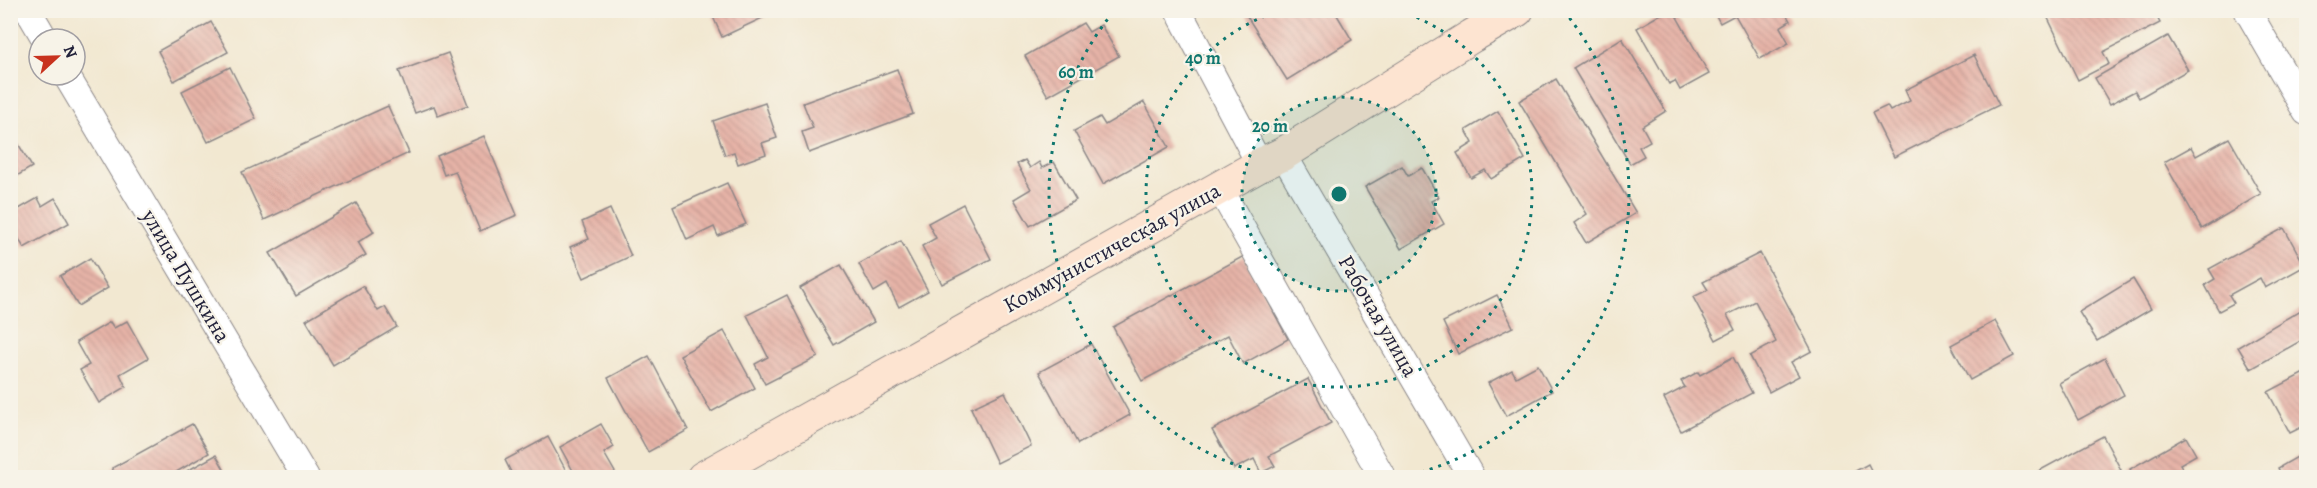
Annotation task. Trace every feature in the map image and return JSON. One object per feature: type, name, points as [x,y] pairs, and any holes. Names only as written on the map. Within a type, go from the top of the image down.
[{"type":"street","points":[[28,10],[38,27]]},
{"type":"street","name":"Рабочая улица","points":[[1178,10],[1472,477]]},
{"type":"street","name":"Коммунистическая улица","points":[[704,477],[1271,159],[1517,10]]},
{"type":"street","points":[[2247,10],[2307,112]]},
{"type":"street","name":"улица Пушкина","points":[[73,87],[306,477]]},
{"type":"street","points":[[1219,188],[1383,477]]},
{"type":"building","points":[[710,10],[769,10],[771,14],[722,37]]},
{"type":"building","points":[[1243,10],[1334,10],[1352,40],[1287,80]]},
{"type":"building","points":[[1668,10],[1673,10],[1709,74],[1680,90],[1675,81],[1669,84],[1637,28]]},
{"type":"building","points":[[1713,10],[1784,10],[1790,21],[1780,27],[1789,43],[1760,59],[1735,15],[1720,23]]},
{"type":"building","points":[[2044,10],[2153,10],[2160,23],[2103,52],[2109,64],[2078,80]]},
{"type":"building","points":[[211,22],[228,52],[174,81],[158,51]]},
{"type":"building","points":[[1083,23],[1089,32],[1101,25],[1119,56],[1048,96],[1025,56]]},
{"type":"building","points":[[2168,36],[2188,70],[2139,98],[2135,91],[2110,104],[2095,78]]},
{"type":"building","points":[[1622,38],[1666,111],[1642,126],[1650,141],[1639,147],[1644,156],[1630,164],[1573,68]]},
{"type":"building","points":[[448,53],[468,105],[438,116],[434,106],[415,113],[399,71]]},
{"type":"building","points":[[1974,55],[1999,105],[1894,157],[1872,113],[1887,106],[1890,111],[1910,101],[1905,90]]},
{"type":"building","points":[[230,67],[256,119],[208,142],[182,91]]},
{"type":"building","points":[[897,69],[913,114],[809,153],[802,132],[813,128],[803,103]]},
{"type":"building","points":[[1556,79],[1636,213],[1586,243],[1574,223],[1587,214],[1519,101]]},
{"type":"building","points":[[1144,102],[1169,147],[1103,184],[1074,131],[1100,117],[1105,125]]},
{"type":"building","points":[[765,103],[777,138],[762,143],[766,154],[738,164],[734,152],[725,155],[713,121]]},
{"type":"building","points":[[388,106],[409,153],[264,220],[242,172]]},
{"type":"building","points":[[1498,111],[1525,159],[1491,179],[1485,170],[1471,178],[1457,153],[1473,143],[1466,130]]},
{"type":"building","points":[[10,130],[32,167],[10,180]]},
{"type":"building","points":[[484,136],[517,215],[480,231],[455,171],[444,175],[437,156]]},
{"type":"building","points":[[2229,138],[2261,194],[2202,229],[2164,162],[2191,147],[2196,156]]},
{"type":"building","points":[[1025,160],[1030,168],[1039,162],[1042,168],[1054,162],[1076,200],[1030,226],[1014,199],[1031,189],[1017,164]]},
{"type":"building","points":[[1402,166],[1408,176],[1422,168],[1439,197],[1431,201],[1444,224],[1401,249],[1365,187]]},
{"type":"building","points":[[727,183],[746,224],[718,236],[714,227],[687,240],[673,207]]},
{"type":"building","points":[[38,198],[42,206],[55,198],[69,223],[24,248],[10,223],[10,214]]},
{"type":"building","points":[[356,203],[374,232],[358,242],[366,255],[296,296],[270,253]]},
{"type":"building","points":[[963,204],[991,259],[942,284],[922,246],[936,238],[928,223]]},
{"type":"building","points":[[610,209],[631,256],[584,278],[570,247],[589,239],[582,222]]},
{"type":"building","points":[[2284,228],[2305,266],[2265,288],[2260,278],[2229,295],[2234,303],[2219,311],[2205,285],[2215,279],[2209,269]]},
{"type":"building","points":[[901,241],[928,291],[899,307],[887,284],[874,292],[859,264]]},
{"type":"building","points":[[1760,253],[1812,351],[1791,362],[1799,376],[1769,392],[1750,356],[1776,342],[1755,301],[1727,315],[1735,330],[1716,340],[1693,297],[1708,290],[1703,282]]},
{"type":"building","points":[[1244,256],[1288,339],[1243,364],[1228,335],[1142,381],[1113,327]]},
{"type":"building","points":[[90,258],[108,288],[78,306],[60,276]]},
{"type":"building","points":[[841,265],[874,322],[834,345],[800,288]]},
{"type":"building","points":[[2133,279],[2151,309],[2097,341],[2079,312]]},
{"type":"building","points":[[363,286],[378,311],[385,307],[397,327],[333,365],[306,320]]},
{"type":"building","points":[[787,295],[818,357],[765,384],[755,364],[768,357],[747,315]]},
{"type":"building","points":[[1497,295],[1513,327],[1458,354],[1443,322]]},
{"type":"building","points":[[2306,307],[2306,349],[2302,340],[2251,369],[2238,347]]},
{"type":"building","points":[[127,321],[148,358],[120,374],[126,387],[99,403],[80,370],[89,365],[76,342],[110,322],[114,328]]},
{"type":"building","points":[[1995,321],[2014,356],[1970,380],[1951,345]]},
{"type":"building","points":[[724,331],[755,388],[711,412],[680,355]]},
{"type":"building","points":[[1091,344],[1130,415],[1078,444],[1039,372]]},
{"type":"building","points":[[649,356],[688,430],[648,452],[608,378]]},
{"type":"building","points":[[1733,357],[1752,393],[1681,431],[1664,398],[1685,387],[1681,381],[1698,372],[1700,375]]},
{"type":"building","points":[[2105,358],[2124,395],[2078,420],[2059,383]]},
{"type":"building","points":[[1538,365],[1552,391],[1506,416],[1488,383],[1512,370],[1516,377]]},
{"type":"building","points":[[2306,372],[2306,425],[2290,433],[2268,392]]},
{"type":"building","points":[[1308,379],[1331,423],[1269,456],[1275,466],[1261,473],[1254,459],[1234,469],[1212,430]]},
{"type":"building","points":[[1005,392],[1031,446],[997,463],[971,408]]},
{"type":"building","points":[[192,424],[209,453],[166,478],[117,478],[112,468]]},
{"type":"building","points":[[601,424],[614,447],[604,453],[616,474],[610,478],[577,478],[560,447]]},
{"type":"building","points":[[2103,436],[2121,470],[2106,478],[2038,478],[2035,473]]},
{"type":"building","points":[[548,437],[570,478],[514,478],[505,460]]},
{"type":"building","points":[[2186,437],[2196,455],[2180,464],[2188,478],[2135,478],[2130,469]]},
{"type":"building","points":[[2306,452],[2306,478],[2283,478],[2278,468]]},
{"type":"building","points":[[216,455],[229,478],[174,478]]},
{"type":"building","points":[[1868,464],[1875,478],[1843,478]]}]
